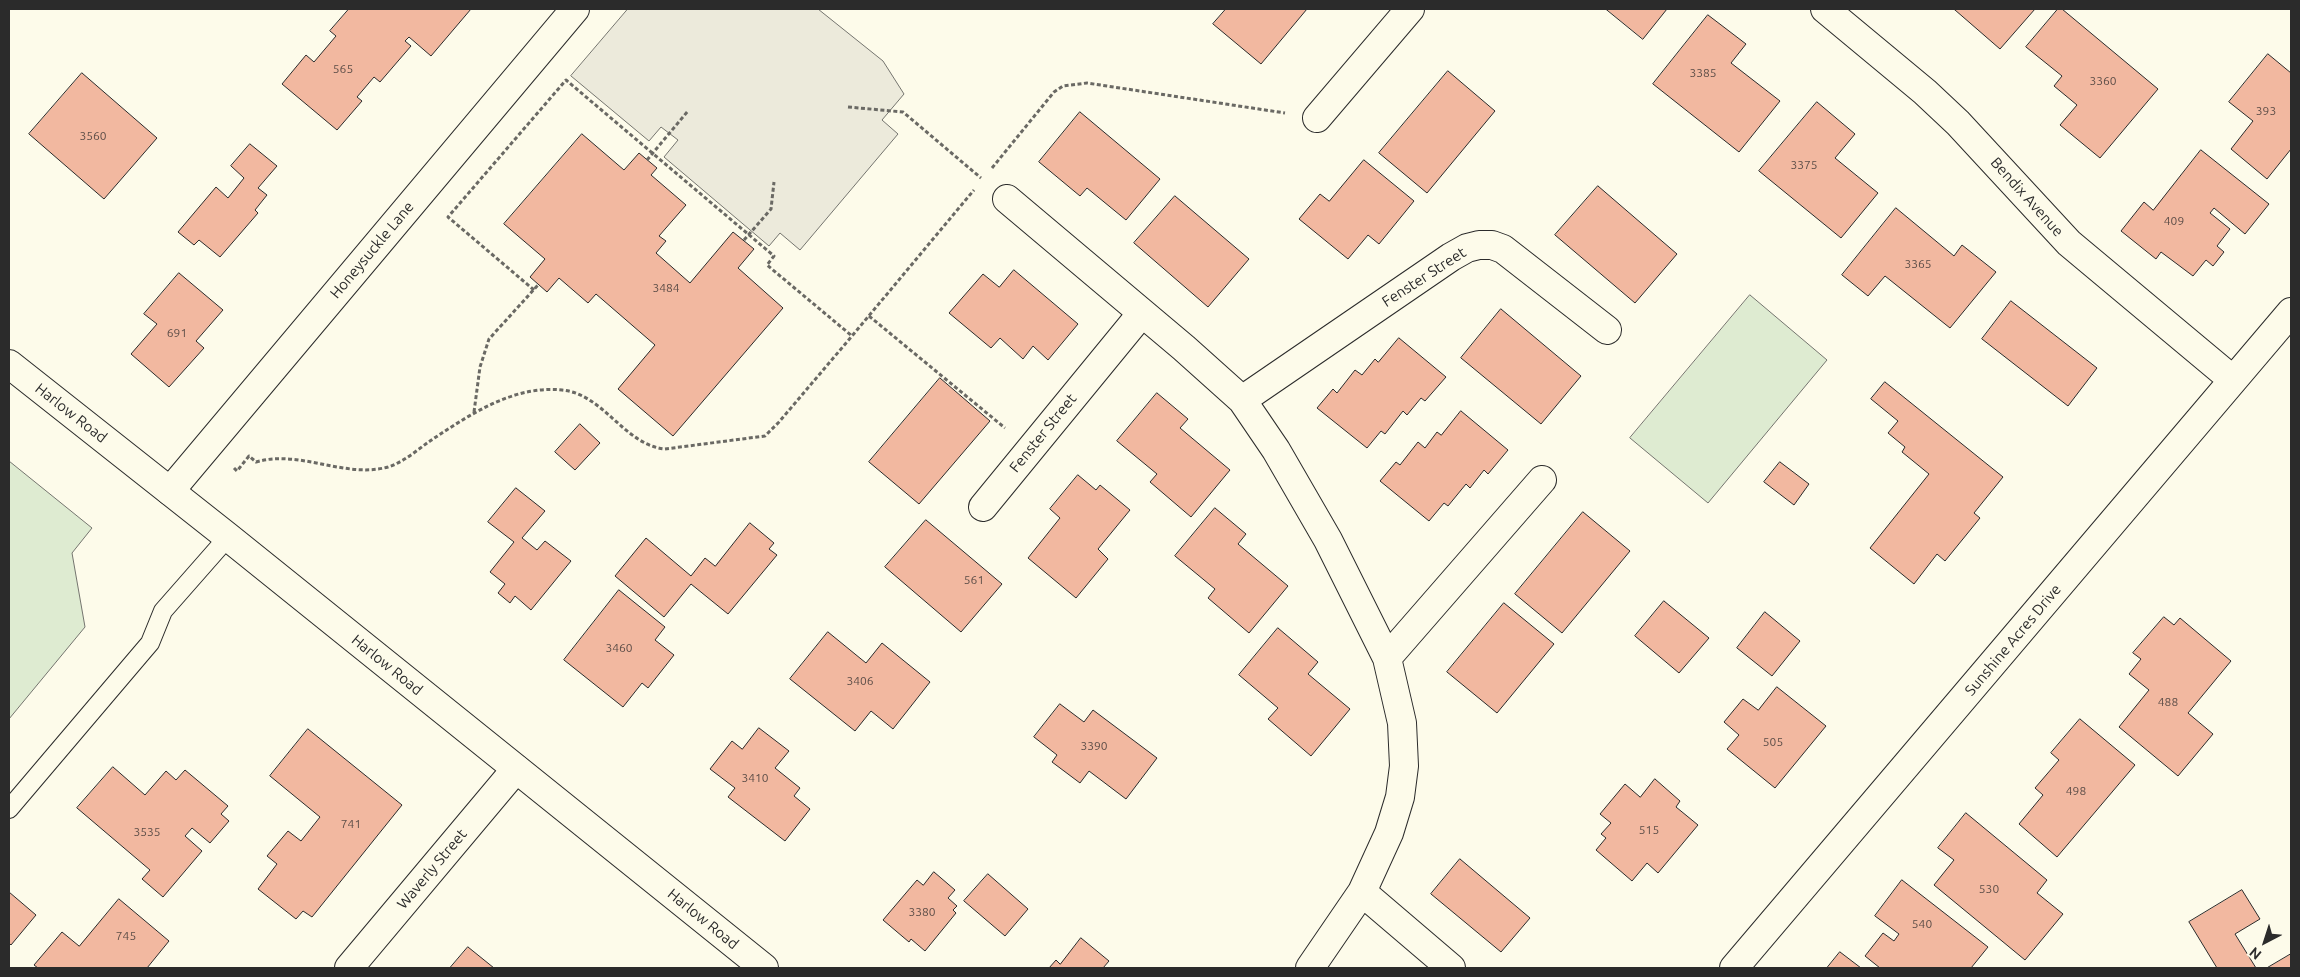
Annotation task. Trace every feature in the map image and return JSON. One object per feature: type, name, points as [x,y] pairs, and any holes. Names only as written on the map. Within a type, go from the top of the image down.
[{"type":"street","name":"Honeysuckle Lane","points":[[170,491],[575,9]]},
{"type":"street","points":[[1317,118],[1410,9]]},
{"type":"street","name":"Bendix Avenue","points":[[1825,9],[1874,48],[1951,116],[2069,243],[2233,380]]},
{"type":"street","points":[[1007,199],[1184,348],[1242,400],[1276,450],[1328,540],[1388,658],[1402,722],[1404,766],[1400,798],[1389,833],[1362,892],[1310,968]]},
{"type":"street","name":"Fenster Street","points":[[1242,400],[1451,257],[1467,248],[1479,245],[1492,245],[1513,255],[1607,330]]},
{"type":"street","name":"Sunshine Acres Drive","points":[[1734,968],[2291,312]]},
{"type":"street","name":"Fenster Street","points":[[983,507],[1142,313]]},
{"type":"street","name":"Harlow Road","points":[[9,364],[228,537],[764,968]]},
{"type":"street","points":[[1388,658],[1542,480]]},
{"type":"street","name":"Waverly Street","points":[[349,968],[516,769]]},
{"type":"street","points":[[1362,892],[1451,968]]},
{"type":"lane","points":[[9,809],[150,643],[163,611],[228,537]]},
{"type":"path","points":[[534,290],[448,217],[566,80],[774,256],[767,265],[852,336]]},
{"type":"path","points":[[231,466],[237,470],[249,456],[256,462],[291,459],[356,469],[388,467],[404,460],[474,412],[526,392],[560,390],[573,392],[587,398],[638,438],[658,448],[665,449],[765,436],[869,316],[1054,92],[1063,86],[1074,83],[1133,89],[1317,118]]},
{"type":"path","points":[[848,107],[903,112],[982,179]]},
{"type":"path","points":[[647,160],[688,111]]},
{"type":"path","points":[[744,240],[771,209],[774,182]]},
{"type":"path","points":[[474,412],[480,367],[489,339],[538,285]]},
{"type":"path","points":[[869,316],[1030,449]]},
{"type":"green space","points":[[1750,295],[1827,360],[1708,503],[1630,438]]},
{"type":"green space","points":[[9,461],[92,528],[72,553],[85,627],[9,719]]},
{"type":"shaded area","points":[[628,9],[818,9],[883,61],[904,94],[882,120],[898,134],[800,250],[780,233],[769,246],[664,157],[678,140],[661,127],[649,141],[571,76]]},
{"type":"building","points":[[349,9],[471,9],[431,56],[409,37],[405,41],[411,46],[380,82],[374,77],[357,97],[362,101],[337,130],[282,84],[306,55],[314,62],[336,36],[330,31]]},
{"type":"building","points":[[1226,9],[1307,9],[1261,64],[1213,24]]},
{"type":"building","points":[[1606,9],[1667,9],[1643,39]]},
{"type":"building","points":[[1956,9],[2035,9],[2000,49]]},
{"type":"building","points":[[2058,9],[2062,9],[2158,89],[2100,158],[2060,125],[2077,105],[2054,86],[2062,76],[2026,47]]},
{"type":"building","points":[[1708,15],[1746,44],[1731,63],[1780,101],[1739,152],[1653,84]]},
{"type":"building","points":[[2268,54],[2291,73],[2291,149],[2267,179],[2231,149],[2253,121],[2229,102]]},
{"type":"building","points":[[1448,71],[1495,111],[1427,193],[1379,153]]},
{"type":"building","points":[[82,73],[157,138],[104,199],[29,134]]},
{"type":"building","points":[[1817,102],[1855,134],[1835,158],[1878,193],[1841,238],[1759,171]]},
{"type":"building","points":[[1080,112],[1160,179],[1126,220],[1087,188],[1080,196],[1039,162]]},
{"type":"building","points":[[582,134],[624,170],[639,153],[657,168],[651,175],[686,205],[659,236],[666,241],[656,253],[690,283],[733,232],[754,249],[738,268],[783,308],[673,436],[618,389],[655,345],[596,294],[588,303],[559,278],[547,292],[530,277],[545,259],[504,224]]},
{"type":"building","points":[[250,144],[277,166],[258,188],[267,195],[255,210],[258,213],[220,257],[199,240],[194,245],[178,232],[216,187],[228,198],[244,178],[231,166]]},
{"type":"building","points":[[2201,150],[2269,204],[2245,234],[2214,208],[2210,213],[2230,229],[2217,246],[2224,252],[2213,266],[2206,260],[2193,276],[2161,252],[2156,259],[2121,231],[2144,202],[2153,210]]},
{"type":"building","points":[[1364,160],[1414,201],[1379,244],[1368,235],[1348,259],[1299,219],[1320,194],[1329,201]]},
{"type":"building","points":[[1598,186],[1677,254],[1635,303],[1555,235]]},
{"type":"building","points":[[1175,196],[1249,259],[1208,307],[1134,243]]},
{"type":"building","points":[[1896,208],[1954,256],[1962,245],[1996,272],[1950,328],[1885,276],[1868,296],[1842,275]]},
{"type":"building","points":[[1014,270],[1078,324],[1048,360],[1033,346],[1023,359],[1000,338],[991,348],[949,313],[983,274],[999,287]]},
{"type":"building","points":[[179,273],[223,310],[196,341],[204,348],[169,387],[131,354],[157,324],[144,314]]},
{"type":"building","points":[[2011,301],[2097,368],[2068,406],[1982,339]]},
{"type":"building","points":[[1501,309],[1581,376],[1541,424],[1461,358]]},
{"type":"building","points":[[1399,338],[1446,377],[1425,401],[1421,398],[1407,415],[1403,411],[1385,434],[1381,431],[1367,448],[1317,408],[1333,389],[1337,393],[1355,370],[1362,375],[1375,359],[1378,362]]},
{"type":"building","points":[[940,378],[990,421],[919,504],[869,462]]},
{"type":"building","points":[[1885,382],[2003,477],[1974,513],[1980,518],[1945,561],[1937,554],[1914,584],[1870,548],[1929,474],[1902,452],[1905,447],[1888,433],[1898,421],[1871,399]]},
{"type":"building","points":[[1157,393],[1188,419],[1180,428],[1230,470],[1191,517],[1150,482],[1157,474],[1117,441]]},
{"type":"building","points":[[1461,411],[1508,450],[1488,474],[1484,470],[1470,488],[1466,484],[1448,506],[1444,503],[1429,521],[1380,481],[1396,462],[1400,465],[1418,442],[1425,448],[1437,432],[1441,435]]},
{"type":"building","points":[[580,424],[600,443],[575,470],[555,452]]},
{"type":"building","points":[[1780,462],[1809,484],[1794,505],[1764,482]]},
{"type":"building","points":[[1078,475],[1096,490],[1100,485],[1130,510],[1098,549],[1108,559],[1076,598],[1028,558],[1060,518],[1050,509]]},
{"type":"building","points":[[516,488],[545,511],[522,538],[537,550],[545,541],[571,561],[531,610],[515,596],[510,603],[498,593],[505,584],[490,572],[514,542],[488,522]]},
{"type":"building","points":[[1215,508],[1246,534],[1238,544],[1288,586],[1249,633],[1208,598],[1215,589],[1175,556]]},
{"type":"building","points":[[1583,512],[1630,551],[1562,633],[1515,594]]},
{"type":"building","points":[[926,520],[1002,584],[961,632],[885,567]]},
{"type":"building","points":[[750,523],[774,543],[769,549],[777,555],[728,614],[691,584],[664,617],[615,576],[646,538],[691,576],[705,558],[715,566]]},
{"type":"building","points":[[619,590],[665,627],[655,640],[674,655],[648,688],[642,683],[623,707],[564,660]]},
{"type":"building","points":[[1664,601],[1709,638],[1679,673],[1635,636]]},
{"type":"building","points":[[1504,603],[1554,644],[1497,713],[1447,672]]},
{"type":"building","points":[[1765,612],[1800,641],[1772,676],[1737,648]]},
{"type":"building","points":[[2164,617],[2174,625],[2180,618],[2231,661],[2188,713],[2213,734],[2178,776],[2119,727],[2149,690],[2129,674],[2141,659],[2133,653]]},
{"type":"building","points":[[1278,628],[1318,662],[1308,674],[1350,709],[1311,756],[1268,719],[1278,708],[1239,675]]},
{"type":"building","points":[[828,632],[866,663],[882,643],[930,682],[893,729],[871,711],[855,731],[790,679]]},
{"type":"building","points":[[1777,687],[1826,726],[1775,788],[1727,749],[1739,735],[1724,722],[1743,699],[1758,710]]},
{"type":"building","points":[[1060,704],[1084,722],[1093,710],[1157,758],[1126,799],[1089,771],[1080,783],[1052,762],[1057,755],[1034,737]]},
{"type":"building","points":[[2080,719],[2135,765],[2057,857],[2019,824],[2043,795],[2035,788],[2059,760],[2051,753]]},
{"type":"building","points":[[759,728],[789,751],[775,768],[800,788],[794,796],[810,809],[785,841],[728,797],[735,788],[710,769],[732,741],[742,749]]},
{"type":"building","points":[[308,729],[402,805],[312,917],[303,911],[296,919],[258,889],[277,864],[267,856],[288,831],[301,841],[320,817],[270,776]]},
{"type":"building","points":[[113,767],[145,795],[166,771],[176,780],[185,770],[228,806],[221,814],[229,821],[210,843],[192,828],[185,836],[202,851],[163,897],[142,879],[150,870],[77,808]]},
{"type":"building","points":[[1655,779],[1680,801],[1676,807],[1698,825],[1658,873],[1647,863],[1632,881],[1596,850],[1606,838],[1601,834],[1611,823],[1600,814],[1625,784],[1640,797]]},
{"type":"building","points":[[1966,813],[2047,880],[2037,893],[2063,914],[2025,960],[1934,885],[1954,860],[1938,848]]},
{"type":"building","points":[[1460,859],[1530,918],[1501,952],[1431,894]]},
{"type":"building","points":[[934,872],[955,890],[948,898],[957,906],[953,910],[956,913],[925,951],[911,939],[909,942],[883,920],[917,880],[923,885]]},
{"type":"building","points":[[988,874],[1028,909],[1005,936],[964,901]]},
{"type":"building","points":[[1902,880],[1988,947],[1971,968],[1880,968],[1865,956],[1883,933],[1894,941],[1899,934],[1875,916]]},
{"type":"building","points":[[2242,890],[2260,919],[2235,934],[2256,968],[2217,968],[2189,922]]},
{"type":"building","points":[[9,892],[36,915],[11,945],[9,943]]},
{"type":"building","points":[[119,899],[169,941],[147,968],[38,968],[34,965],[62,932],[79,946]]},
{"type":"building","points":[[1081,938],[1109,961],[1103,968],[1049,968],[1056,960],[1060,964]]},
{"type":"building","points":[[468,947],[494,968],[450,968]]},
{"type":"building","points":[[1840,952],[1861,968],[1827,968]]},
{"type":"building","points":[[2291,954],[2291,968],[2267,968]]}]
